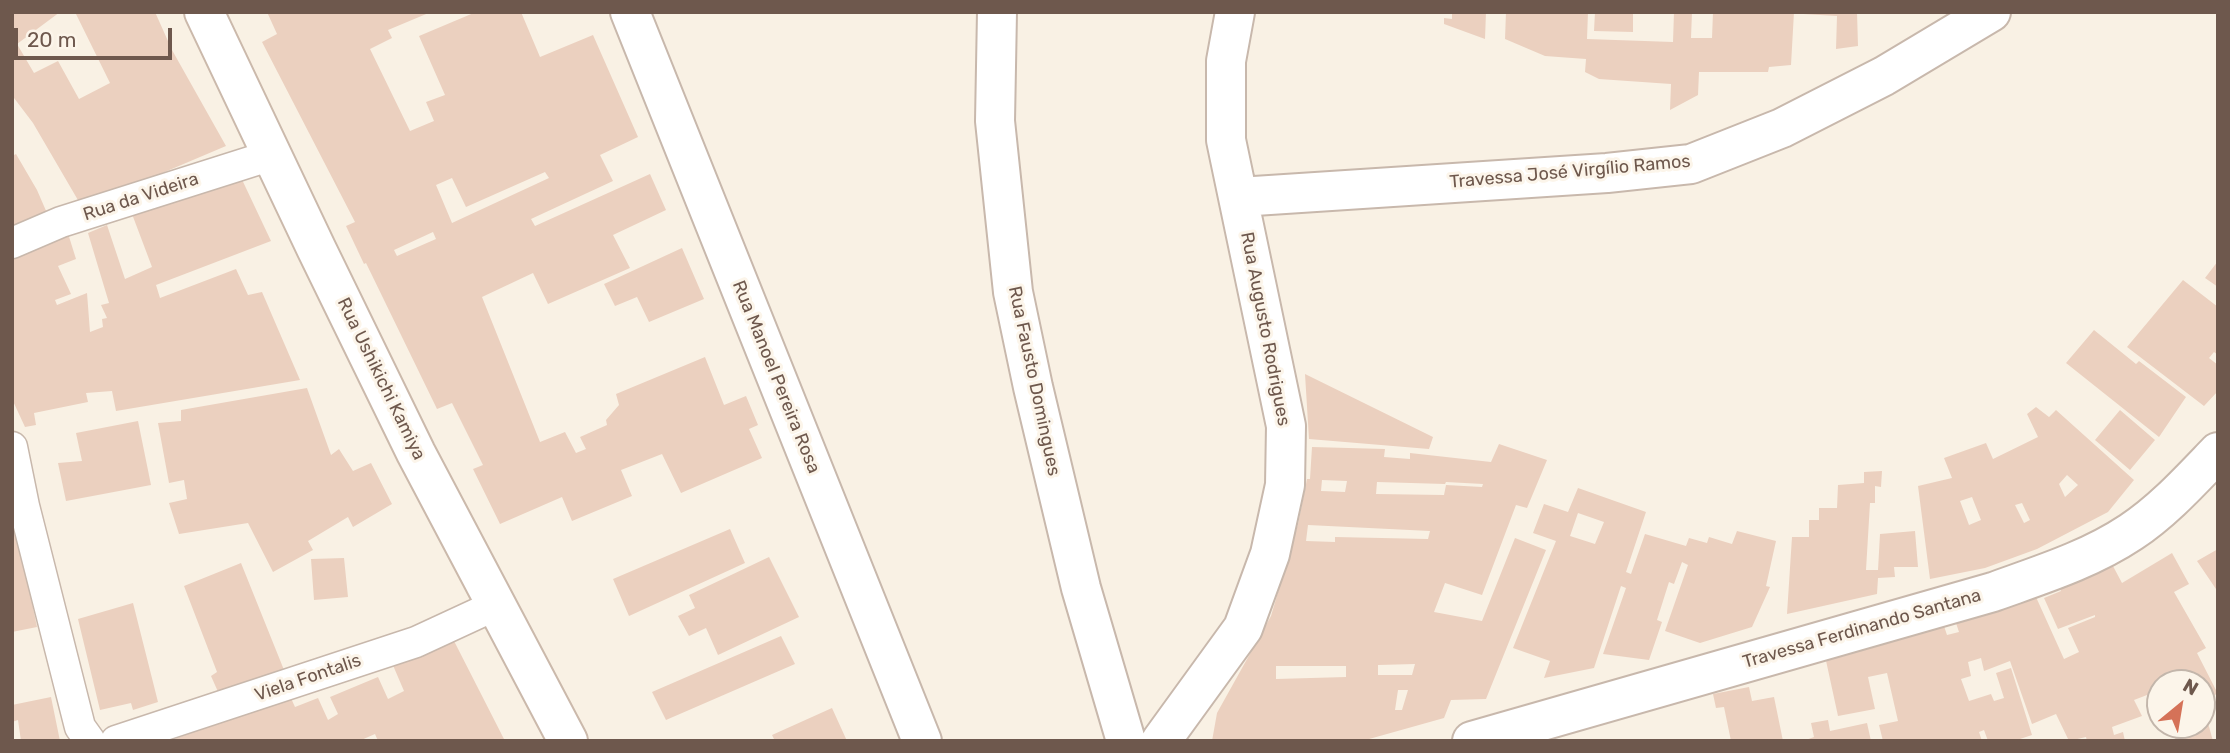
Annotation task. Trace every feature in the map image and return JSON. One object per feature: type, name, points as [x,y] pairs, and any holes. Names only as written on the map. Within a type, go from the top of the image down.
[{"type":"street","name":"Rua Ushikichi Kamiya","points":[[204,12],[416,453],[568,741]]},
{"type":"street","name":"Rua Manoel Pereira Rosa","points":[[630,12],[922,741]]},
{"type":"street","name":"Rua Fausto Domingues","points":[[997,12],[995,121],[1013,292],[1032,387],[1081,588],[1126,741]]},
{"type":"street","name":"Rua Augusto Rodrigues","points":[[1161,741],[1243,628],[1270,554],[1285,485],[1286,426],[1226,140],[1226,61],[1235,12]]},
{"type":"street","name":"Travessa José Virgílio Ramos","points":[[1239,197],[1607,173],[1691,164],[1782,128],[1861,88],[1991,12]]},
{"type":"street","name":"Travessa Ferdinando Santana","points":[[1472,741],[1993,592],[2075,562],[2132,532],[2182,489],[2218,452]]},
{"type":"lane","name":"Rua da Videira","points":[[12,243],[61,222],[272,155]]},
{"type":"lane","points":[[12,447],[24,506],[80,727],[90,741]]},
{"type":"lane","name":"Viela Fontalis","points":[[121,740],[416,642],[496,606]]},
{"type":"building","points":[[12,12],[60,12],[17,44],[34,73],[58,61],[79,99],[110,83],[75,12],[155,12],[172,50],[226,146],[82,207],[33,123],[14,98],[12,99]]},
{"type":"building","points":[[267,12],[431,12],[388,30],[392,38],[370,49],[410,131],[434,121],[426,102],[445,95],[419,36],[476,12],[521,12],[540,57],[593,35],[638,137],[600,155],[613,181],[531,219],[535,226],[650,174],[666,210],[613,235],[630,268],[548,304],[533,273],[482,297],[540,442],[565,432],[576,453],[586,449],[580,437],[607,425],[606,420],[619,405],[616,394],[705,357],[724,405],[746,396],[758,425],[749,429],[762,458],[681,493],[662,454],[621,470],[632,496],[572,521],[562,497],[500,524],[473,469],[483,465],[452,403],[437,409],[346,226],[355,222],[262,42],[277,34]],"holes":[[[545,172],[549,178],[452,223],[436,185],[452,178],[466,207]],[[433,232],[436,239],[397,256],[394,250]]]},
{"type":"building","points":[[1452,12],[1486,12],[1485,39],[1444,24],[1444,18],[1452,19]]},
{"type":"building","points":[[1506,12],[1588,12],[1587,39],[1673,42],[1674,12],[1692,12],[1691,38],[1712,38],[1713,12],[1794,12],[1791,65],[1769,67],[1768,72],[1699,72],[1698,95],[1670,110],[1671,84],[1599,79],[1585,72],[1586,59],[1545,56],[1505,39]]},
{"type":"building","points":[[1595,12],[1633,12],[1633,32],[1594,31]]},
{"type":"building","points":[[1803,12],[1857,12],[1858,46],[1836,49],[1837,16]]},
{"type":"building","points":[[16,154],[37,190],[50,220],[12,237],[12,156]]},
{"type":"building","points":[[237,169],[271,241],[156,285],[160,298],[236,269],[248,295],[262,292],[300,380],[116,411],[112,391],[86,393],[88,402],[34,413],[36,425],[25,427],[12,399],[12,249],[66,227],[76,259],[58,266],[71,294],[55,300],[57,305],[87,293],[90,332],[103,327],[102,319],[107,318],[101,305],[109,303],[88,233],[107,225],[125,279],[152,267],[132,214]]},
{"type":"building","points":[[682,248],[704,299],[649,322],[637,297],[615,306],[604,284]]},
{"type":"building","points":[[2218,261],[2218,287],[2205,278]]},
{"type":"building","points":[[2183,280],[2218,307],[2218,355],[2214,352],[2209,358],[2218,365],[2218,391],[2204,406],[2127,347]]},
{"type":"building","points":[[2094,330],[2136,364],[2139,361],[2186,397],[2159,437],[2066,363]]},
{"type":"building","points":[[1305,374],[1433,437],[1429,449],[1309,439]]},
{"type":"building","points":[[307,388],[331,455],[339,449],[353,471],[371,463],[392,504],[353,527],[348,517],[308,541],[313,550],[273,572],[248,523],[179,534],[169,503],[187,499],[184,480],[169,483],[158,423],[181,421],[181,410]]},
{"type":"building","points":[[2036,407],[2049,417],[2056,410],[2134,480],[2108,512],[2037,549],[1985,568],[1930,579],[1918,486],[1952,478],[1944,458],[1986,443],[1993,459],[2038,437],[2027,414]],"holes":[[[2067,475],[2078,485],[2065,497],[2059,484]],[[1972,497],[1981,520],[1969,525],[1960,501]],[[2022,503],[2030,520],[2024,523],[2015,505]]]},
{"type":"building","points":[[2120,410],[2155,440],[2130,470],[2095,440]]},
{"type":"building","points":[[138,421],[151,485],[66,501],[58,463],[82,461],[76,433]]},
{"type":"building","points":[[1499,444],[1547,460],[1527,508],[1516,505],[1482,595],[1445,583],[1434,612],[1482,621],[1515,538],[1546,550],[1486,699],[1451,700],[1444,718],[1362,741],[1212,741],[1217,713],[1271,616],[1298,524],[1307,479],[1310,479],[1312,447],[1385,449],[1384,457],[1410,459],[1410,453],[1491,462]],"holes":[[[1322,480],[1347,481],[1345,492],[1321,491]],[[1377,482],[1483,484],[1482,487],[1446,485],[1444,495],[1376,494]],[[1308,525],[1430,531],[1428,539],[1335,537],[1335,542],[1306,541]],[[1415,664],[1412,675],[1378,675],[1378,665]],[[1276,666],[1346,666],[1346,677],[1276,679]],[[1398,690],[1408,690],[1402,710],[1395,710]]]},
{"type":"building","points":[[1882,471],[1881,487],[1875,486],[1875,503],[1870,503],[1866,570],[1878,570],[1880,534],[1915,531],[1918,567],[1894,567],[1895,577],[1878,578],[1877,594],[1787,614],[1792,537],[1809,537],[1809,520],[1819,520],[1819,508],[1837,508],[1838,485],[1864,483],[1864,472]]},
{"type":"building","points":[[1578,488],[1646,512],[1626,572],[1631,574],[1645,534],[1686,546],[1689,538],[1707,543],[1709,537],[1732,544],[1737,531],[1776,541],[1766,586],[1770,587],[1752,627],[1700,643],[1665,631],[1688,565],[1682,562],[1674,584],[1669,582],[1657,620],[1662,622],[1649,660],[1603,654],[1626,588],[1621,586],[1594,668],[1544,678],[1550,661],[1513,648],[1556,541],[1533,533],[1544,504],[1568,512]],"holes":[[[1578,513],[1604,522],[1595,544],[1570,536]]]},
{"type":"building","points":[[12,505],[37,627],[12,632]]},
{"type":"building","points":[[730,529],[745,563],[629,616],[613,579]]},
{"type":"building","points":[[2218,549],[2218,592],[2197,561]]},
{"type":"building","points":[[2106,553],[2122,583],[2172,553],[2189,584],[2174,592],[2206,648],[2197,653],[2205,669],[2146,669],[2146,695],[2134,700],[2142,716],[2112,727],[2114,735],[2123,732],[2125,741],[2087,741],[2086,737],[2069,741],[2056,714],[2032,724],[2010,661],[1984,671],[1981,658],[1968,662],[1971,676],[1961,679],[1969,701],[1991,694],[1994,701],[2004,698],[1996,673],[2011,668],[2032,735],[2014,741],[1988,741],[1984,730],[1979,732],[1982,741],[1883,741],[1879,725],[1898,721],[1887,673],[1868,677],[1875,709],[1838,716],[1825,656],[1943,623],[1947,635],[1959,632],[1955,620],[2031,586],[2064,659],[2079,652],[2068,628],[2095,615],[2058,629],[2044,598],[2061,591],[2055,577]]},
{"type":"building","points":[[769,557],[799,617],[718,655],[706,628],[689,636],[678,616],[695,608],[689,595]]},
{"type":"building","points":[[344,558],[348,597],[314,600],[311,559]]},
{"type":"building","points":[[241,563],[284,670],[219,694],[211,676],[217,672],[184,586]]},
{"type":"building","points":[[133,603],[158,702],[133,710],[131,703],[100,710],[78,619]]},
{"type":"building","points":[[781,636],[795,664],[666,720],[652,692]]},
{"type":"building","points":[[453,639],[505,741],[378,741],[375,734],[359,741],[169,741],[290,696],[295,707],[318,698],[328,720],[338,714],[330,697],[378,677],[388,699],[404,691],[392,663]]},
{"type":"building","points":[[1749,687],[1752,701],[1774,697],[1783,741],[1731,741],[1724,707],[1716,708],[1713,694]]},
{"type":"building","points":[[51,697],[60,741],[21,741],[18,720],[12,722],[12,705]]},
{"type":"building","points":[[832,708],[847,741],[775,741],[772,735]]},
{"type":"building","points":[[1828,720],[1830,731],[1867,723],[1871,741],[1803,741],[1814,737],[1811,723]]},
{"type":"building","points":[[2175,739],[2213,741],[2176,741]]}]
